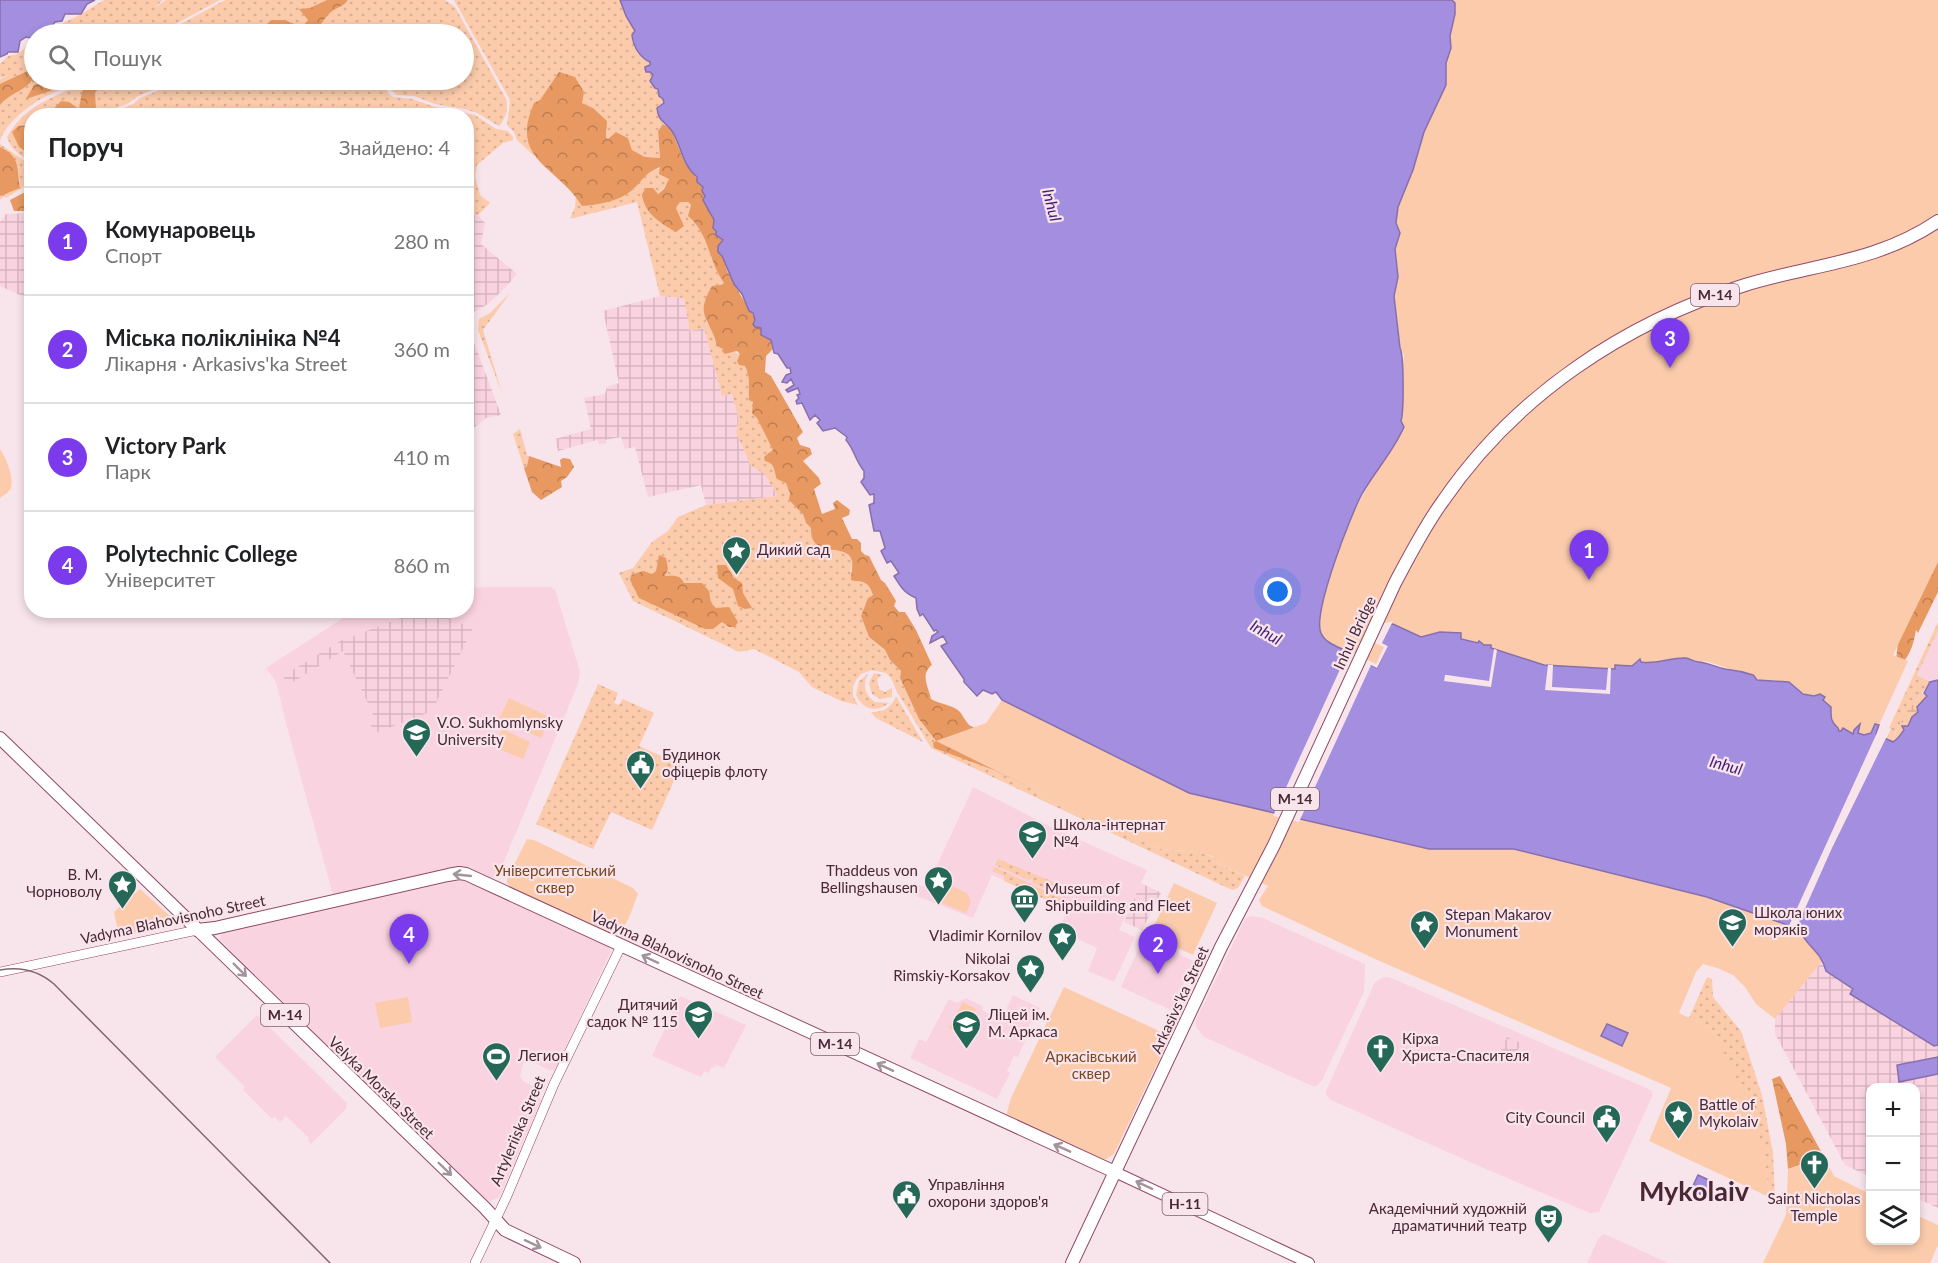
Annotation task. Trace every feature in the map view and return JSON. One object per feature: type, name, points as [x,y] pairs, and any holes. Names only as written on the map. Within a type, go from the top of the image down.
[{"type":"highway","name":"Inhul Bridge","points":[[1256,881],[1395,584],[1416,544],[1458,480],[1514,417],[1593,355],[1653,321],[1746,285],[1880,251],[1903,242],[1938,221]]},
{"type":"highway","name":"Velyka Morska Street","points":[[0,738],[485,1208],[495,1221],[513,1235],[574,1263]]},
{"type":"highway","name":"Vadyma Blahovisnoho Street","points":[[197,930],[215,928],[459,873],[472,876],[1115,1172]]},
{"type":"highway","name":"Arkasivs'ka Street","points":[[1072,1263],[1221,947],[1256,881]]},
{"type":"main road","name":"Vadyma Blahovisnoho Street","points":[[1115,1172],[1309,1263]]},
{"type":"street","name":"Vadyma Blahovisnoho Street","points":[[0,972],[197,930]]},
{"type":"street","name":"Artyleriiska Street","points":[[475,1263],[554,1084],[621,946]]},
{"type":"shaded area","points":[[24,213],[24,297],[0,286],[0,222],[6,214]]},
{"type":"shaded area","points":[[474,215],[478,215],[485,223],[481,244],[517,274],[488,304],[474,312]]},
{"type":"shaded area","points":[[660,296],[685,298],[690,331],[704,328],[722,396],[732,394],[739,420],[736,432],[751,466],[765,473],[777,496],[706,505],[701,485],[648,497],[635,447],[625,449],[621,437],[605,440],[606,443],[599,445],[597,440],[558,451],[555,439],[591,429],[584,398],[605,394],[607,387],[619,383],[603,311]]},
{"type":"shaded area","points":[[474,342],[501,415],[486,418],[474,427]]},
{"type":"shaded area","points":[[552,587],[555,589],[580,672],[578,684],[500,871],[498,875],[490,878],[471,869],[458,867],[333,895],[276,682],[266,668],[343,618],[474,618],[474,588]]},
{"type":"shaded area","points":[[401,618],[449,618],[473,628],[432,711],[373,734],[370,721],[373,714],[343,651],[288,685],[283,676],[340,641]]},
{"type":"shaded area","points":[[1938,631],[1938,680],[1930,682],[1917,675]]},
{"type":"shaded area","name":"Школа-інтернат №4","points":[[973,787],[1055,829],[1147,870],[1119,930],[1135,937],[1114,982],[1088,971],[1097,948],[1059,930],[1068,908],[992,875],[973,918],[914,895],[918,885],[927,887]]},
{"type":"shaded area","points":[[462,880],[608,946],[611,951],[555,1070],[549,1070],[526,1059],[523,1065],[520,1076],[523,1081],[536,1088],[541,1100],[499,1197],[490,1201],[484,1200],[219,939],[229,928]]},
{"type":"shaded area","points":[[1141,883],[1161,893],[1142,930],[1124,922]]},
{"type":"shaded area","points":[[1250,916],[1263,918],[1365,964],[1364,992],[1317,1086],[1312,1086],[1204,1037],[1196,1027],[1196,1020],[1245,919]]},
{"type":"shaded area","points":[[1146,933],[1179,948],[1178,954],[1194,961],[1171,1010],[1121,987]]},
{"type":"shaded area","points":[[1823,960],[1826,971],[1853,989],[1850,993],[1933,1046],[1938,1045],[1938,1057],[1897,1065],[1899,1081],[1938,1074],[1938,1208],[1920,1200],[1920,1083],[1866,1083],[1866,1175],[1845,1165],[1775,1034],[1775,1019]]},
{"type":"shaded area","points":[[1389,977],[1651,1090],[1653,1095],[1599,1212],[1590,1213],[1481,1167],[1331,1100],[1326,1095],[1375,982]]},
{"type":"shaded area","name":"Ліцей ім. М. Аркаса","points":[[1013,995],[1040,1008],[1025,1032],[1028,1034],[1018,1057],[1014,1056],[1007,1071],[1010,1073],[997,1099],[910,1058],[919,1039],[926,1042],[949,999],[957,1003],[966,998],[981,1005],[982,1010],[998,1019],[1002,1018]]},
{"type":"shaded area","name":"Дитячий садок № 115","points":[[680,996],[746,1025],[724,1068],[716,1065],[709,1073],[704,1071],[701,1077],[652,1056]]},
{"type":"shaded area","points":[[257,1015],[347,1103],[346,1109],[311,1144],[309,1138],[286,1116],[280,1122],[275,1117],[272,1119],[215,1057]]},
{"type":"shaded area","points":[[1507,1037],[1521,1043],[1515,1056],[1501,1050]]},
{"type":"shaded area","points":[[1603,1234],[1668,1263],[1587,1263],[1598,1239]]},
{"type":"green space","points":[[104,0],[163,0],[154,8],[166,0],[220,0],[176,24],[62,24]]},
{"type":"green space","points":[[225,0],[445,0],[455,7],[464,24],[181,24]]},
{"type":"green space","points":[[327,0],[348,0],[331,12],[321,24],[305,24],[308,20],[299,9],[310,8]]},
{"type":"green space","points":[[454,0],[620,0],[635,31],[632,41],[642,58],[650,62],[650,65],[645,67],[646,71],[653,75],[663,99],[664,103],[657,113],[663,124],[658,131],[660,158],[645,157],[632,150],[628,138],[617,132],[609,139],[606,137],[607,130],[593,108],[582,103],[530,147],[535,157],[517,140],[514,132],[507,125],[509,98],[474,36],[474,24],[467,24]]},
{"type":"green space","points":[[1452,0],[1938,0],[1938,562],[1893,655],[1908,661],[1879,725],[1874,724],[1871,733],[1864,735],[1858,733],[1860,725],[1854,734],[1838,731],[1830,717],[1831,712],[1819,695],[1809,696],[1790,682],[1756,680],[1756,677],[1705,661],[1697,663],[1689,659],[1677,658],[1650,664],[1637,660],[1632,666],[1616,665],[1615,669],[1544,665],[1491,648],[1491,645],[1484,645],[1479,641],[1478,643],[1461,639],[1462,634],[1440,632],[1421,637],[1393,624],[1388,646],[1377,668],[1328,642],[1322,635],[1319,626],[1322,604],[1353,513],[1402,425],[1401,380],[1404,355],[1400,348],[1394,296],[1398,277],[1395,249],[1400,233],[1396,223],[1398,207],[1413,170],[1424,132],[1446,85],[1446,63],[1455,14]]},
{"type":"green space","points":[[271,20],[284,20],[294,24],[267,24]]},
{"type":"green space","points":[[474,41],[506,99],[507,110],[499,126],[474,112],[474,108],[435,104],[414,96],[397,95],[391,90],[474,90]]},
{"type":"green space","points":[[24,49],[24,90],[61,90],[28,108],[24,108],[24,111],[7,128],[0,141],[0,79],[10,74],[0,78],[0,64],[8,56]]},
{"type":"green space","points":[[559,72],[575,77],[584,92],[582,103],[593,108],[607,121],[606,137],[608,139],[616,132],[628,138],[632,150],[645,157],[660,158],[658,131],[663,124],[671,129],[684,161],[703,187],[714,220],[713,225],[723,240],[722,256],[728,273],[765,337],[771,340],[772,350],[766,356],[765,372],[771,376],[803,432],[797,438],[800,445],[810,448],[812,454],[803,461],[819,478],[821,484],[814,489],[822,514],[835,509],[833,503],[837,500],[850,510],[849,515],[842,518],[852,539],[857,539],[861,543],[861,551],[869,556],[881,580],[896,601],[894,606],[899,612],[905,612],[932,665],[926,672],[931,699],[960,712],[969,725],[1243,864],[1040,792],[994,770],[934,748],[933,743],[936,741],[919,719],[900,678],[901,671],[890,660],[885,650],[869,637],[861,616],[868,598],[873,595],[869,587],[865,583],[851,580],[852,561],[849,555],[822,548],[816,544],[803,514],[789,500],[790,493],[786,483],[777,479],[772,465],[765,461],[764,457],[773,450],[757,418],[752,413],[753,402],[749,400],[747,370],[745,366],[739,365],[737,361],[740,354],[737,351],[724,354],[723,349],[717,346],[705,317],[704,304],[712,286],[724,283],[705,239],[688,216],[691,205],[688,202],[680,202],[676,208],[684,226],[676,232],[649,212],[642,194],[646,188],[653,188],[658,194],[664,189],[669,179],[659,174],[660,167],[631,191],[614,200],[582,206],[531,150],[527,137],[528,122],[534,103],[540,100]]},
{"type":"green space","points":[[24,73],[24,88],[0,105],[0,84]]},
{"type":"green space","points":[[31,90],[53,90],[26,99]]},
{"type":"green space","points":[[67,90],[153,90],[116,108],[33,108]]},
{"type":"green space","points":[[83,90],[97,90],[95,93],[96,108],[79,108]]},
{"type":"green space","points":[[160,90],[387,90],[393,97],[412,99],[440,108],[124,108]]},
{"type":"green space","points":[[61,101],[69,102],[78,108],[54,108]]},
{"type":"green space","points":[[474,115],[496,129],[508,131],[513,137],[513,140],[503,143],[477,165],[475,176],[480,195],[490,203],[478,215],[474,215]]},
{"type":"green space","points":[[24,116],[24,157],[13,149],[7,137]]},
{"type":"green space","points":[[18,126],[24,126],[24,150],[19,147],[12,132]]},
{"type":"green space","points":[[0,144],[24,160],[24,186],[0,200]]},
{"type":"green space","points":[[0,147],[12,155],[17,164],[20,188],[0,196]]},
{"type":"green space","name":"Дикий сад","points":[[661,167],[670,179],[663,189],[657,194],[646,188],[684,226],[676,208],[680,202],[688,202],[691,205],[689,216],[701,231],[724,283],[721,285],[706,322],[711,328],[717,346],[740,354],[750,376],[749,389],[757,418],[774,450],[770,462],[774,469],[786,464],[806,523],[811,528],[817,544],[827,549],[844,551],[852,560],[850,571],[858,582],[867,584],[869,587],[873,595],[868,598],[861,616],[869,637],[885,651],[901,671],[900,678],[919,719],[936,741],[1033,789],[1055,804],[1102,825],[1113,827],[1159,849],[1200,852],[1215,858],[1213,861],[1245,876],[1238,888],[1232,890],[931,748],[886,673],[872,670],[861,674],[853,687],[853,696],[858,705],[841,701],[812,687],[799,672],[754,649],[739,652],[633,601],[619,573],[633,568],[652,542],[668,531],[678,517],[706,505],[777,496],[765,474],[751,466],[736,432],[739,420],[732,394],[722,396],[704,328],[690,331],[684,298],[660,296],[637,202],[570,219],[575,207],[576,196],[595,205],[634,189],[642,177]]},
{"type":"green space","points":[[24,193],[24,211],[14,211],[10,200]]},
{"type":"green space","points":[[511,292],[483,330],[502,393],[478,330],[479,319],[490,313]]},
{"type":"green space","points":[[520,429],[529,456],[527,466],[524,468],[513,434]]},
{"type":"green space","points":[[0,449],[9,467],[12,483],[11,488],[0,498]]},
{"type":"green space","points":[[529,456],[561,467],[560,460],[570,459],[574,467],[561,481],[562,487],[541,500],[532,492],[524,468],[527,466]]},
{"type":"green space","points":[[1938,547],[1938,592],[1918,633],[1916,630],[1910,652],[1895,670],[1898,642]]},
{"type":"green space","points":[[659,555],[666,558],[668,569],[665,576],[678,577],[684,583],[702,583],[709,591],[711,603],[716,608],[729,607],[738,622],[735,627],[729,627],[722,622],[713,629],[705,629],[639,598],[630,580],[631,575],[643,571],[652,574],[656,571]]},
{"type":"green space","points":[[717,565],[726,565],[734,578],[742,583],[743,593],[752,608],[745,609],[738,606],[733,589],[718,578]]},
{"type":"green space","points":[[1938,622],[1938,631],[1917,675],[1930,682],[1897,729],[1893,742],[1886,739],[1891,729],[1889,728]]},
{"type":"green space","points":[[874,673],[882,675],[877,679],[879,689],[885,692],[892,688],[892,697],[880,699],[872,694],[869,683]]},
{"type":"green space","points":[[868,674],[865,686],[869,696],[875,702],[889,703],[875,709],[866,707],[859,700],[856,695],[859,681]]},
{"type":"green space","points":[[598,684],[618,693],[614,703],[619,705],[623,699],[654,713],[639,746],[681,765],[652,830],[611,812],[593,849],[536,824]]},
{"type":"green space","points":[[1921,693],[1927,696],[1908,726],[1904,726],[1905,729],[1893,742],[1895,733]]},
{"type":"green space","points":[[896,696],[923,742],[876,718],[871,712],[886,708]]},
{"type":"green space","points":[[509,698],[550,717],[541,738],[499,719]]},
{"type":"green space","points":[[1002,700],[1189,793],[1429,849],[1514,849],[1707,897],[1799,929],[1823,960],[1775,1019],[1756,1004],[1745,987],[1733,975],[1703,964],[1696,972],[1679,1013],[1712,1029],[1732,1068],[1757,1123],[1766,1166],[1769,1197],[1649,1141],[1671,1088],[1375,959],[1262,906],[1259,900],[1268,886],[1213,861],[1214,857],[1200,852],[1159,849],[1113,827],[1102,825],[1055,804],[1033,789],[936,741],[986,723]]},
{"type":"green space","points":[[502,729],[530,742],[523,759],[494,747]]},
{"type":"green space","name":"Університетський сквер","points":[[527,839],[534,840],[633,888],[638,894],[625,926],[609,934],[511,888],[507,879]]},
{"type":"green space","points":[[998,859],[1065,887],[1068,893],[1063,895],[1066,898],[1033,883],[1032,879],[1028,880],[995,865]]},
{"type":"green space","points":[[995,867],[1065,900],[1061,908],[1053,899],[1049,901],[1004,881],[1004,876],[992,871]]},
{"type":"green space","points":[[1174,883],[1217,903],[1193,955],[1150,935]]},
{"type":"green space","points":[[947,884],[967,893],[971,902],[966,913],[939,902]]},
{"type":"green space","points":[[140,889],[171,917],[164,926],[119,936],[114,912]]},
{"type":"green space","points":[[1707,977],[1712,979],[1713,997],[1741,1031],[1762,1095],[1773,1153],[1775,1200],[1769,1197],[1766,1166],[1753,1113],[1712,1029],[1689,1018]]},
{"type":"green space","name":"Аркасівський сквер","points":[[1064,987],[1155,1029],[1165,1037],[1166,1045],[1114,1154],[1106,1159],[1101,1159],[1006,1116],[1011,1098]]},
{"type":"green space","points":[[408,997],[412,1022],[380,1028],[375,1003]]},
{"type":"green space","points":[[963,1002],[976,1009],[962,1035],[949,1028]]},
{"type":"green space","points":[[1780,1076],[1824,1157],[1788,1169],[1786,1144],[1772,1079]]},
{"type":"green space","points":[[1824,1157],[1834,1176],[1866,1192],[1866,1245],[1920,1245],[1920,1217],[1938,1225],[1938,1245],[1930,1263],[1763,1263],[1786,1215],[1788,1169]]},
{"type":"water","points":[[0,0],[95,0],[87,4],[81,14],[65,14],[62,21],[53,24],[24,24],[24,38],[20,41],[18,52],[8,52],[0,57]]},
{"type":"water","name":"Inhul","points":[[620,0],[1452,0],[1455,3],[1455,14],[1450,36],[1451,48],[1446,63],[1446,85],[1424,132],[1413,170],[1398,207],[1396,223],[1400,233],[1395,249],[1398,277],[1394,296],[1402,361],[1401,421],[1404,427],[1395,445],[1362,494],[1350,521],[1327,586],[1322,606],[1321,633],[1329,642],[1347,651],[1346,653],[1377,668],[1387,646],[1367,636],[1383,626],[1393,624],[1421,637],[1440,632],[1461,633],[1461,639],[1478,643],[1479,641],[1484,645],[1491,645],[1491,648],[1544,665],[1615,669],[1615,665],[1632,666],[1640,659],[1641,662],[1647,663],[1687,658],[1750,674],[1757,680],[1789,682],[1803,694],[1814,696],[1820,694],[1825,697],[1823,700],[1831,707],[1832,719],[1839,731],[1843,728],[1853,734],[1860,724],[1858,733],[1864,735],[1871,733],[1875,724],[1879,725],[1876,734],[1893,742],[1904,730],[1902,726],[1908,726],[1912,717],[1918,712],[1917,707],[1927,696],[1924,693],[1930,682],[1938,680],[1938,1045],[1934,1046],[1850,994],[1853,989],[1826,971],[1821,958],[1799,929],[1707,897],[1514,849],[1429,849],[1189,793],[1002,700],[996,692],[992,694],[983,690],[977,696],[964,682],[941,646],[947,643],[943,636],[930,643],[932,636],[938,632],[934,631],[923,614],[920,616],[916,598],[903,589],[894,576],[899,573],[891,561],[887,563],[881,551],[885,548],[880,531],[874,531],[869,505],[874,503],[874,494],[870,495],[861,482],[864,478],[864,471],[846,440],[847,437],[835,428],[823,431],[817,423],[820,420],[815,415],[810,420],[802,403],[797,404],[796,401],[799,398],[797,395],[800,394],[798,388],[788,392],[786,390],[794,385],[791,379],[787,383],[782,382],[786,375],[791,373],[790,368],[787,368],[778,354],[774,353],[771,340],[761,335],[761,328],[753,324],[755,320],[753,313],[749,311],[718,252],[718,246],[723,240],[716,235],[713,228],[714,220],[703,200],[705,196],[702,191],[703,187],[688,167],[672,131],[659,116],[657,108],[664,103],[663,99],[659,96],[658,89],[650,81],[653,75],[646,72],[645,67],[650,65],[650,62],[640,55],[635,47],[632,35],[635,31]]},
{"type":"water","points":[[1607,1024],[1628,1033],[1622,1046],[1601,1036]]},
{"type":"water","points":[[1938,1057],[1938,1074],[1899,1082],[1897,1065]]},
{"type":"water","points":[[1698,1175],[1713,1182],[1707,1197],[1691,1190]]},
{"type":"pier","points":[[1393,621],[1382,643],[1388,646],[1377,668],[1371,665],[1299,822],[1273,816],[1348,648],[1376,664],[1384,647],[1366,639],[1364,635],[1369,627]]},
{"type":"pier","points":[[1494,649],[1497,650],[1491,687],[1444,681],[1447,675],[1489,681]]},
{"type":"pier","points":[[1548,665],[1553,665],[1552,687],[1606,690],[1608,668],[1611,668],[1610,694],[1545,690]]},
{"type":"pier","points":[[1881,724],[1879,732],[1887,736],[1832,848],[1795,931],[1788,928]]},
{"type":"tram line","points":[[0,970],[29,970],[42,975],[54,984],[330,1263]]},
{"type":"place","name":"Victory Park","points":[[1670,368]]},
{"type":"place","name":"Дикий сад","points":[[736,576]]},
{"type":"place","name":"Комунаровець","points":[[1589,580]]},
{"type":"place","name":"V.O. Sukhomlynsky University","points":[[416,758]]},
{"type":"place","name":"Будинок офіцерів флоту","points":[[641,790]]},
{"type":"place","name":"Школа-інтернат №4","points":[[1032,860]]},
{"type":"place","name":"Thaddeus von Bellingshausen","points":[[939,906]]},
{"type":"place","name":"В. М. Чорноволу","points":[[123,910]]},
{"type":"place","name":"Museum of Shipbuilding and Fleet","points":[[1024,924]]},
{"type":"place","name":"Школа юних моряків","points":[[1733,948]]},
{"type":"place","name":"Stepan Makarov Monument","points":[[1424,950]]},
{"type":"place","name":"Vladimir Kornilov","points":[[1063,962]]},
{"type":"place","name":"Polytechnic College","points":[[409,964]]},
{"type":"place","name":"Міська поліклініка №4","points":[[1158,974]]},
{"type":"place","name":"Nikolai Rimskiy-Korsakov","points":[[1031,994]]},
{"type":"place","name":"Дитячий садок № 115","points":[[699,1040]]},
{"type":"place","name":"Ліцей ім. М. Аркаса","points":[[967,1050]]},
{"type":"place","name":"Кірха Христа-Спасителя","points":[[1381,1074]]},
{"type":"place","name":"Легион","points":[[497,1082]]},
{"type":"place","name":"Battle of Mykolaiv","points":[[1678,1140]]},
{"type":"place","name":"City Council","points":[[1606,1144]]},
{"type":"place","name":"Saint Nicholas Temple","points":[[1814,1190]]},
{"type":"place","name":"Управління охорони здоров'я","points":[[907,1220]]},
{"type":"place","name":"Академічний художній драматичний театр","points":[[1548,1244]]},
{"type":"district","name":"Mykolaiv","points":[[1694,1192]]}]
